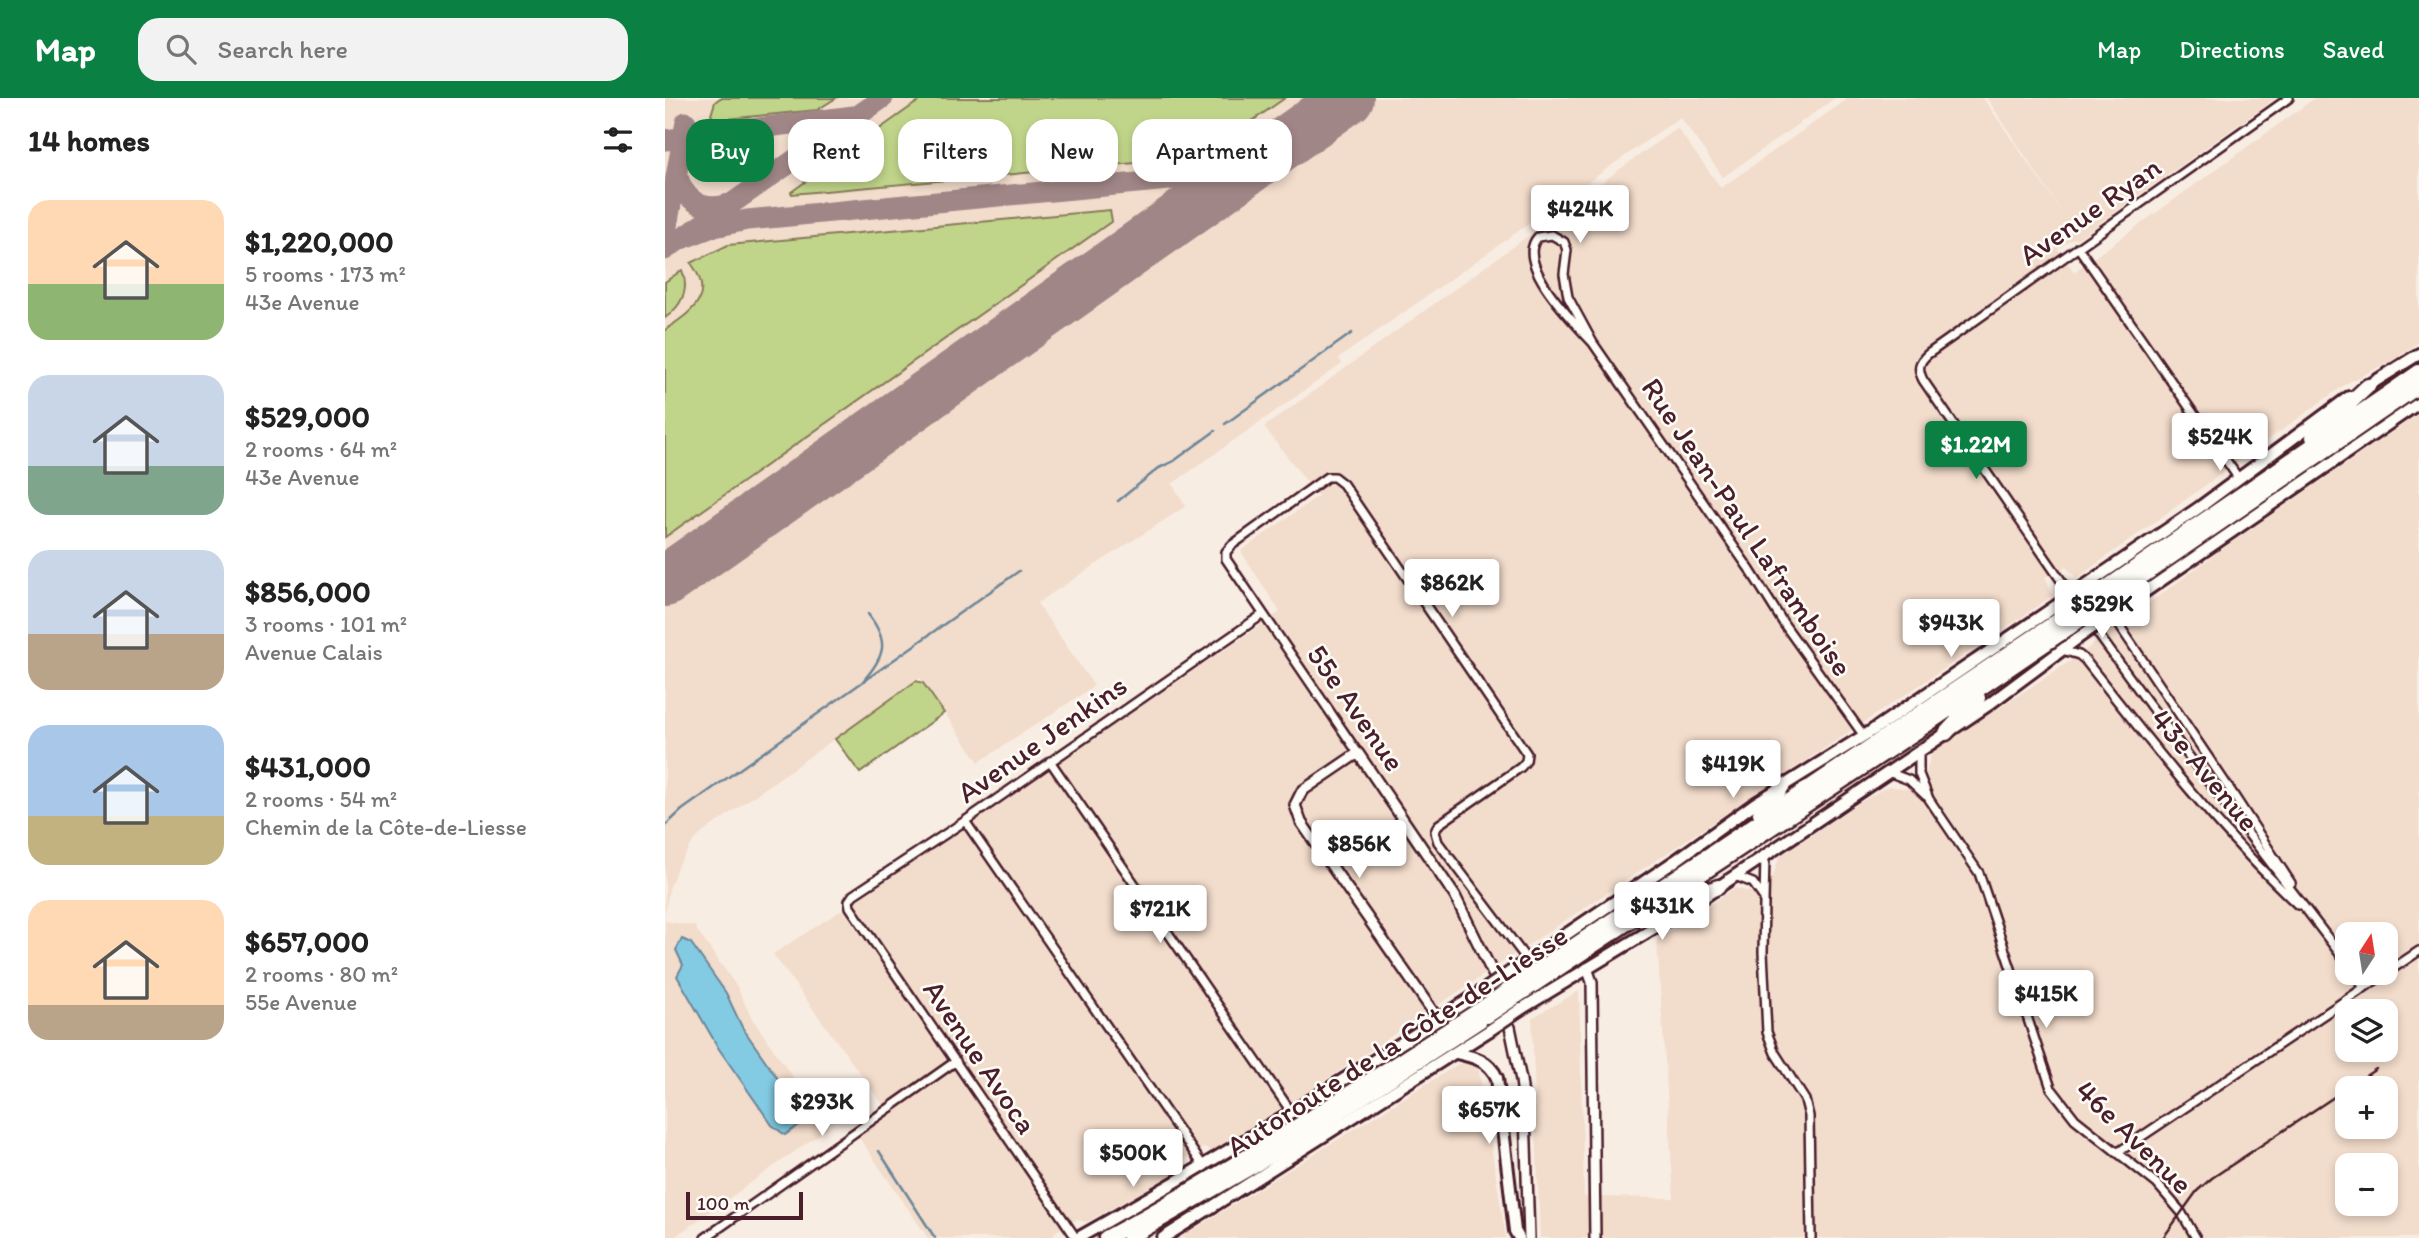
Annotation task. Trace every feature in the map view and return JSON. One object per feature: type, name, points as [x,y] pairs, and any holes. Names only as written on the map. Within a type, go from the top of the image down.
[{"type":"highway","name":"Autoroute de la Côte-de-Liesse","points":[[1129,1238],[1289,1145],[1720,848],[2067,622],[2419,372]]},
{"type":"highway","points":[[2279,470],[2368,386]]},
{"type":"highway","name":"Autoroute de la Côte-de-Liesse","points":[[2097,601],[2419,386]]},
{"type":"highway","name":"Autoroute de la Côte-de-Liesse","points":[[1515,991],[1624,925],[2020,661],[2067,622]]},
{"type":"highway","points":[[1946,733],[1966,709],[2020,661]]},
{"type":"highway","points":[[1720,848],[1771,803],[1783,785]]},
{"type":"highway","points":[[1624,925],[1718,887]]},
{"type":"highway","name":"Autoroute de la Côte-de-Liesse","points":[[1106,1238],[1308,1120],[1486,1011]]},
{"type":"highway","points":[[1137,1238],[1157,1223]]},
{"type":"main road","points":[[1515,991],[1528,961],[1783,785],[1864,736],[2067,622],[2097,601],[2239,479],[2317,419],[2419,354]]},
{"type":"main road","points":[[2097,601],[2120,608],[2419,403]]},
{"type":"main road","points":[[1163,1238],[1456,1053],[1486,1011],[1515,991],[1587,968],[1674,916],[1946,733],[2062,650],[2067,622]]},
{"type":"main road","points":[[1077,1238],[1204,1167],[1438,1019],[1486,1011]]},
{"type":"main road","points":[[1456,1053],[1484,1061],[1493,1069],[1497,1078],[1515,1231],[1519,1238]]},
{"type":"street","name":"Avenue Ryan","points":[[2067,589],[1923,380],[1920,364],[1929,354],[2289,98]]},
{"type":"street","name":"Rue Jean-Paul Laframboise","points":[[1593,343],[1559,306],[1544,282],[1531,253],[1533,243],[1538,237],[1547,234],[1557,236],[1566,246],[1564,274],[1568,297],[1593,343],[1750,570],[1791,635],[1864,736]]},
{"type":"street","points":[[2078,247],[2239,479]]},
{"type":"street","name":"55e Avenue","points":[[1493,974],[1455,895],[1226,559],[1227,549],[1322,480],[1330,477],[1337,479],[1527,754],[1521,767],[1438,825],[1435,832],[1438,842],[1528,961]]},
{"type":"street","name":"43e Avenue","points":[[2120,608],[2119,622],[2123,633],[2224,779],[2316,922]]},
{"type":"street","name":"Avenue Jenkins","points":[[849,901],[853,895],[965,821],[1262,615]]},
{"type":"street","name":"43e Avenue","points":[[2098,634],[2335,947]]},
{"type":"street","name":"43e Avenue","points":[[2062,650],[2079,655],[2085,660],[2253,862],[2316,922]]},
{"type":"street","name":"46e Avenue","points":[[1919,751],[1919,774],[1929,799],[1979,873],[2051,1088],[2075,1119],[2157,1184],[2181,1212],[2196,1238]]},
{"type":"street","points":[[1358,753],[1302,791],[1296,799],[1295,810],[1305,829],[1438,1019]]},
{"type":"street","points":[[1050,761],[1292,1113]]},
{"type":"street","name":"46e Avenue","points":[[1888,772],[1909,780],[1929,799]]},
{"type":"street","points":[[965,821],[1204,1167]]},
{"type":"street","points":[[1765,855],[1763,897],[1766,1023],[1770,1043],[1805,1100],[1809,1116],[1811,1238]]},
{"type":"street","points":[[1735,876],[1752,883],[1763,897]]},
{"type":"street","name":"Avenue Avoca","points":[[849,901],[850,907],[1077,1238]]},
{"type":"street","points":[[2116,1153],[2419,951]]},
{"type":"street","points":[[1587,968],[1592,982],[1595,1238]]},
{"type":"street","points":[[1510,1027],[1525,1114],[1529,1238]]},
{"type":"street","points":[[705,1238],[956,1061]]},
{"type":"shaded area","points":[[665,98],[1835,98],[1723,177],[1680,117],[1339,358],[1342,364],[1172,484],[1186,506],[1037,603],[1094,686],[979,762],[920,678],[702,833],[677,867],[669,889],[665,914]]},
{"type":"shaded area","points":[[1849,98],[1983,98],[2066,218],[1987,98],[2276,98],[2077,239],[2073,238],[2058,249],[2074,272],[2315,98],[2419,98],[2419,342],[2391,361],[2347,383],[2077,578],[2066,567],[2045,577],[2053,595],[2016,621],[1321,1083],[1214,1151],[1203,1148],[1183,1160],[1179,1171],[1087,1222],[1076,1220],[1056,1231],[1053,1238],[928,1238],[858,1136],[889,1113],[773,954],[856,901],[1280,612],[1241,551],[1318,496],[1264,427],[1677,128],[1721,188]]},
{"type":"shaded area","points":[[2419,414],[2419,1238],[1540,1238],[1532,1018],[1579,991],[1584,1197],[1674,1198],[1657,940],[1735,888],[1750,892],[1773,877],[1779,857],[1859,803],[1888,786],[1909,789],[1926,773],[1932,752],[2072,660],[2228,545]]},
{"type":"shaded area","points":[[665,921],[694,926],[737,987],[751,1017],[828,1128],[673,1238],[665,1238]]},
{"type":"shaded area","points":[[1460,1063],[1478,1066],[1506,1238],[1180,1238]]},
{"type":"green space","points":[[720,98],[836,98],[817,110],[726,119],[715,119],[711,115],[715,102]]},
{"type":"green space","points":[[923,98],[1285,98],[1255,119],[1132,119],[1132,163],[1118,165],[1118,119],[1026,119],[1026,173],[1012,174],[1012,119],[898,119],[898,182],[925,182],[792,194],[791,192],[805,182],[884,182],[884,126]]},
{"type":"green space","points":[[1110,210],[1112,221],[665,537],[665,330],[692,309],[701,294],[698,275],[691,263],[728,245]]},
{"type":"green space","points":[[682,270],[685,284],[683,297],[665,318],[665,282]]},
{"type":"green space","points":[[916,681],[923,683],[944,713],[860,773],[835,739]]},
{"type":"water","points":[[682,939],[691,943],[726,993],[742,1027],[803,1115],[802,1123],[785,1135],[772,1125],[719,1049],[677,976],[683,965],[676,950]]},
{"type":"waterway","points":[[1225,424],[1352,333]]},
{"type":"waterway","points":[[1118,501],[1159,468],[1174,461],[1215,431]]},
{"type":"waterway","points":[[666,825],[682,810],[1019,571]]},
{"type":"waterway","points":[[863,681],[876,663],[882,648],[879,632],[868,614]]},
{"type":"waterway","points":[[879,1151],[935,1238]]},
{"type":"taxiway","points":[[665,250],[883,98]]},
{"type":"taxiway","points":[[679,240],[710,228],[747,220],[1169,180],[1217,167],[1261,149],[1304,126],[1344,98]]},
{"type":"taxiway","points":[[665,140],[854,116]]},
{"type":"taxiway","points":[[665,237],[686,122]]},
{"type":"taxiway","points":[[677,173],[684,190],[696,202],[711,207],[729,204]]},
{"type":"runway","points":[[665,581],[1348,98]]},
{"type":"railway","points":[[2163,1238],[2197,1191],[2212,1178],[2376,1069]]}]
